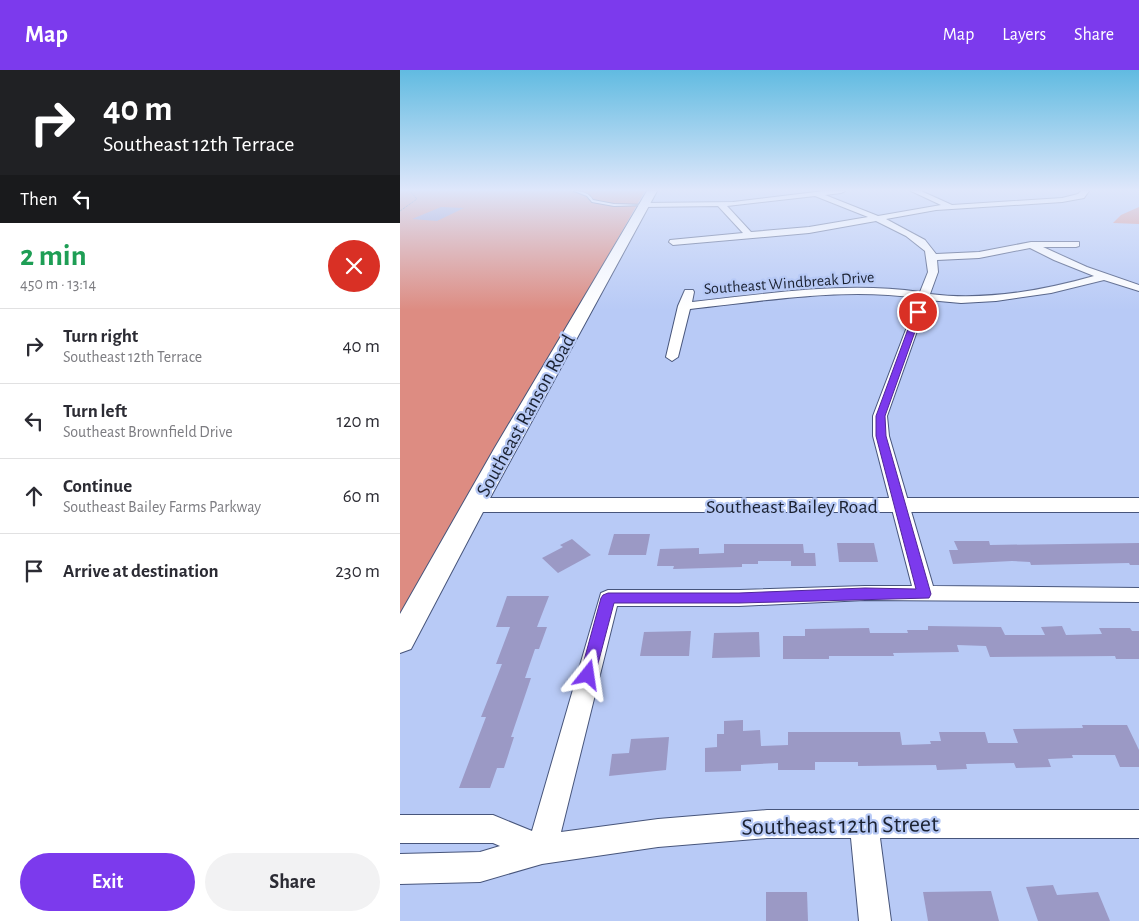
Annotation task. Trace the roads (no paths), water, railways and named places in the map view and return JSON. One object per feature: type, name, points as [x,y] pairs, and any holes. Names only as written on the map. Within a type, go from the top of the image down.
[{"type":"street","name":"Southeast Ranson Road","points":[[400,641],[630,231]]},
{"type":"street","points":[[745,231],[750,236]]},
{"type":"street","points":[[674,242],[802,231]]},
{"type":"street","points":[[903,231],[928,249],[932,257],[933,272],[880,416],[881,436],[924,594]]},
{"type":"street","points":[[932,257],[979,255],[1031,245],[1076,244]]},
{"type":"street","points":[[1031,245],[1051,257],[1103,277],[1139,288]]},
{"type":"street","name":"Southeast Windbreak Drive","points":[[684,306],[839,292],[882,292],[962,300],[1059,289],[1103,277]]},
{"type":"street","points":[[672,357],[689,292]]},
{"type":"street","name":"Southeast Bailey Road","points":[[475,506],[1139,505]]},
{"type":"street","points":[[400,829],[493,829],[542,849],[608,598],[739,598],[865,593],[1139,594]]},
{"type":"street","name":"Southeast 12th Street","points":[[400,869],[480,867],[542,849],[658,833],[767,824],[1139,824]]},
{"type":"street","points":[[864,824],[875,921]]}]
